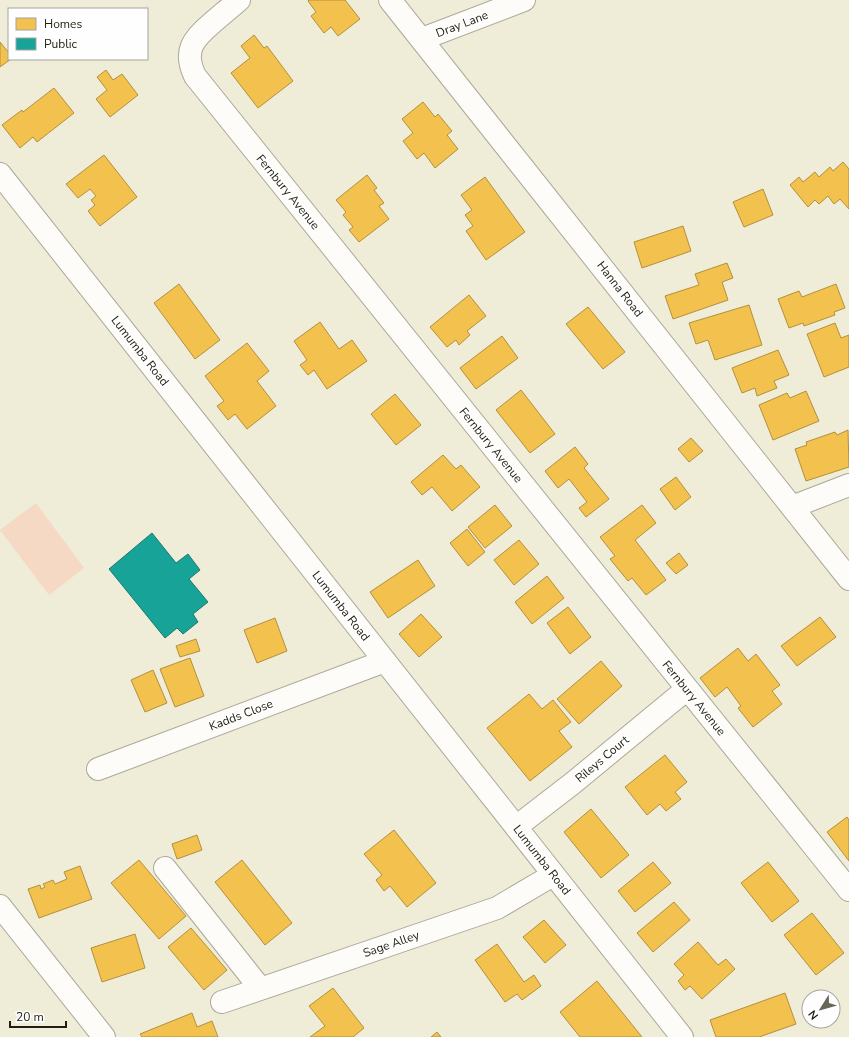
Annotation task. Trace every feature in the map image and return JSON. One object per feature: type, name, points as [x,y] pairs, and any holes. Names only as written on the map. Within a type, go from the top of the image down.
[{"type":"street","name":"Fernbury Avenue","points":[[239,0],[195,38],[189,57],[190,67],[195,76],[849,890]]},
{"type":"street","name":"Hanna Road","points":[[390,0],[849,579]]},
{"type":"street","name":"Dray Lane","points":[[422,39],[524,0]]},
{"type":"street","name":"Lumumba Road","points":[[0,174],[682,1037]]},
{"type":"street","points":[[792,507],[849,485]]},
{"type":"street","name":"Kadds Close","points":[[98,769],[385,661]]},
{"type":"street","name":"Rileys Court","points":[[516,827],[573,783],[687,688]]},
{"type":"street","points":[[165,868],[260,988]]},
{"type":"street","name":"Sage Alley","points":[[222,1002],[497,908],[553,875]]},
{"type":"street","points":[[0,906],[104,1037]]},
{"type":"shaded area","points":[[36,503],[84,568],[49,595],[0,530]]},
{"type":"building: Homes","points":[[345,0],[360,19],[338,36],[331,27],[324,33],[311,16],[316,12],[308,1]]},
{"type":"building: Homes","points":[[254,35],[264,48],[267,46],[293,81],[258,108],[231,73],[250,58],[241,46]]},
{"type":"building: Homes","points":[[0,42],[8,52],[8,60],[10,60],[0,67]]},
{"type":"building: Homes","points":[[106,70],[113,80],[122,74],[138,95],[110,117],[96,99],[107,90],[97,77]]},
{"type":"building: Homes","points":[[54,88],[74,113],[37,142],[33,137],[20,148],[2,125],[22,110],[23,112]]},
{"type":"building: Homes","points":[[423,102],[435,117],[438,114],[452,131],[447,135],[458,149],[435,168],[424,153],[417,159],[403,141],[413,133],[402,119]]},
{"type":"building: Homes","points":[[104,155],[137,197],[100,226],[88,211],[95,205],[91,200],[96,196],[90,189],[78,198],[66,184]]},
{"type":"building: Homes","points":[[843,162],[849,169],[849,209],[840,199],[834,204],[828,196],[819,204],[815,200],[808,207],[790,185],[799,177],[803,182],[815,172],[819,177],[830,167],[833,171]]},
{"type":"building: Homes","points":[[367,175],[377,188],[374,190],[384,203],[379,206],[389,219],[359,242],[349,230],[353,227],[343,215],[346,212],[336,200]]},
{"type":"building: Homes","points":[[485,177],[525,232],[486,260],[466,231],[473,226],[465,215],[472,210],[461,195]]},
{"type":"building: Homes","points":[[763,189],[773,215],[744,227],[733,202]]},
{"type":"building: Homes","points":[[683,226],[691,251],[642,268],[634,242]]},
{"type":"building: Homes","points":[[727,263],[733,278],[722,282],[728,300],[673,319],[665,296],[699,285],[695,274]]},
{"type":"building: Homes","points":[[179,284],[220,340],[195,359],[154,303]]},
{"type":"building: Homes","points":[[836,284],[845,308],[834,312],[835,315],[804,326],[803,323],[789,328],[778,299],[799,291],[802,297]]},
{"type":"building: Homes","points":[[469,295],[486,316],[467,331],[470,335],[459,345],[456,340],[447,347],[430,327]]},
{"type":"building: Homes","points":[[749,305],[762,345],[715,360],[708,340],[696,344],[689,323]]},
{"type":"building: Homes","points":[[588,307],[625,352],[603,369],[566,324]]},
{"type":"building: Homes","points":[[320,322],[339,349],[352,340],[367,361],[327,389],[314,370],[308,375],[300,365],[307,360],[294,341]]},
{"type":"building: Homes","points":[[835,323],[841,338],[849,335],[849,367],[824,377],[807,334]]},
{"type":"building: Homes","points":[[502,336],[518,358],[476,389],[460,368]]},
{"type":"building: Homes","points":[[247,343],[269,371],[257,381],[276,406],[247,429],[235,414],[228,420],[217,406],[224,401],[205,376]]},
{"type":"building: Homes","points":[[778,350],[789,375],[774,381],[777,388],[757,396],[755,388],[742,393],[732,368]]},
{"type":"building: Homes","points":[[521,390],[555,434],[530,453],[496,410]]},
{"type":"building: Homes","points":[[806,391],[819,421],[773,440],[759,405],[787,393],[790,398]]},
{"type":"building: Homes","points":[[395,394],[421,425],[396,445],[371,414]]},
{"type":"building: Homes","points":[[848,430],[849,467],[806,481],[795,449],[807,445],[806,442],[835,432],[837,435]]},
{"type":"building: Homes","points":[[691,438],[703,451],[689,462],[678,449]]},
{"type":"building: Homes","points":[[575,447],[588,464],[584,468],[609,499],[586,517],[579,508],[587,502],[569,479],[558,488],[545,471]]},
{"type":"building: Homes","points":[[443,455],[456,469],[461,465],[480,487],[452,511],[432,487],[422,495],[411,482]]},
{"type":"building: Homes","points":[[676,477],[691,497],[675,510],[660,489]]},
{"type":"building: Homes","points":[[495,505],[512,526],[485,548],[468,527]]},
{"type":"building: Homes","points":[[642,505],[656,523],[635,540],[666,580],[646,595],[632,578],[628,581],[610,559],[615,556],[600,537]]},
{"type":"building: Homes","points":[[467,529],[485,552],[468,566],[450,543]]},
{"type":"building: Homes","points":[[519,540],[539,564],[514,585],[494,560]]},
{"type":"building: Homes","points":[[679,553],[688,565],[676,574],[666,563]]},
{"type":"building: Homes","points":[[418,560],[435,586],[388,618],[370,592]]},
{"type":"building: Homes","points":[[547,576],[564,598],[532,624],[515,602]]},
{"type":"building: Homes","points":[[568,607],[591,637],[570,654],[547,623]]},
{"type":"building: Homes","points":[[421,614],[442,637],[419,657],[399,634]]},
{"type":"building: Homes","points":[[820,617],[836,637],[797,666],[781,646]]},
{"type":"building: Homes","points":[[275,618],[287,651],[257,663],[244,630]]},
{"type":"building: Homes","points":[[196,639],[200,651],[180,657],[176,646]]},
{"type":"building: Homes","points":[[738,648],[748,661],[756,654],[780,685],[772,691],[782,704],[753,727],[738,708],[741,706],[727,687],[715,697],[700,678]]},
{"type":"building: Homes","points":[[190,658],[204,696],[175,707],[160,669]]},
{"type":"building: Homes","points":[[601,661],[622,686],[579,724],[557,699]]},
{"type":"building: Homes","points":[[153,670],[167,703],[145,712],[131,680]]},
{"type":"building: Homes","points":[[529,694],[542,709],[553,700],[571,722],[559,731],[572,747],[530,781],[487,728]]},
{"type":"building: Homes","points":[[665,755],[687,782],[675,792],[681,799],[666,811],[660,804],[647,815],[625,787]]},
{"type":"building: Homes","points":[[591,809],[629,855],[601,878],[564,832]]},
{"type":"building: Homes","points":[[847,817],[849,820],[849,861],[827,832]]},
{"type":"building: Homes","points":[[394,830],[436,883],[407,907],[390,886],[384,891],[376,880],[382,875],[364,854]]},
{"type":"building: Homes","points":[[197,835],[202,850],[177,859],[172,844]]},
{"type":"building: Homes","points":[[139,860],[186,916],[159,939],[111,883]]},
{"type":"building: Homes","points":[[242,860],[292,923],[265,945],[215,882]]},
{"type":"building: Homes","points":[[653,862],[671,883],[635,912],[618,891]]},
{"type":"building: Homes","points":[[768,862],[799,901],[772,922],[741,883]]},
{"type":"building: Homes","points":[[80,866],[92,899],[39,918],[28,889],[40,885],[41,889],[45,887],[43,884],[53,880],[55,884],[67,879],[64,872]]},
{"type":"building: Homes","points":[[674,902],[690,920],[653,952],[637,933]]},
{"type":"building: Homes","points":[[812,913],[844,953],[816,975],[784,935]]},
{"type":"building: Homes","points":[[544,920],[566,945],[545,963],[523,937]]},
{"type":"building: Homes","points":[[191,928],[227,970],[204,990],[168,947]]},
{"type":"building: Homes","points":[[135,934],[145,968],[102,982],[91,948]]},
{"type":"building: Homes","points":[[698,942],[718,965],[726,959],[735,969],[702,999],[690,986],[685,990],[678,981],[684,975],[674,964]]},
{"type":"building: Homes","points":[[497,944],[524,982],[534,975],[541,986],[522,1000],[517,994],[505,1002],[475,960]]},
{"type":"building: Homes","points":[[597,981],[642,1037],[580,1037],[560,1012]]},
{"type":"building: Homes","points":[[333,988],[364,1028],[353,1037],[310,1037],[325,1026],[309,1006]]},
{"type":"building: Homes","points":[[785,993],[796,1024],[759,1037],[716,1037],[710,1020]]},
{"type":"building: Homes","points":[[192,1013],[197,1027],[212,1021],[218,1037],[142,1037],[140,1034]]},
{"type":"building: Homes","points":[[437,1032],[441,1037],[431,1037]]},
{"type":"building: Public","points":[[152,533],[176,563],[188,554],[200,570],[189,579],[208,602],[193,614],[198,622],[183,634],[177,628],[165,638],[109,569]]}]
